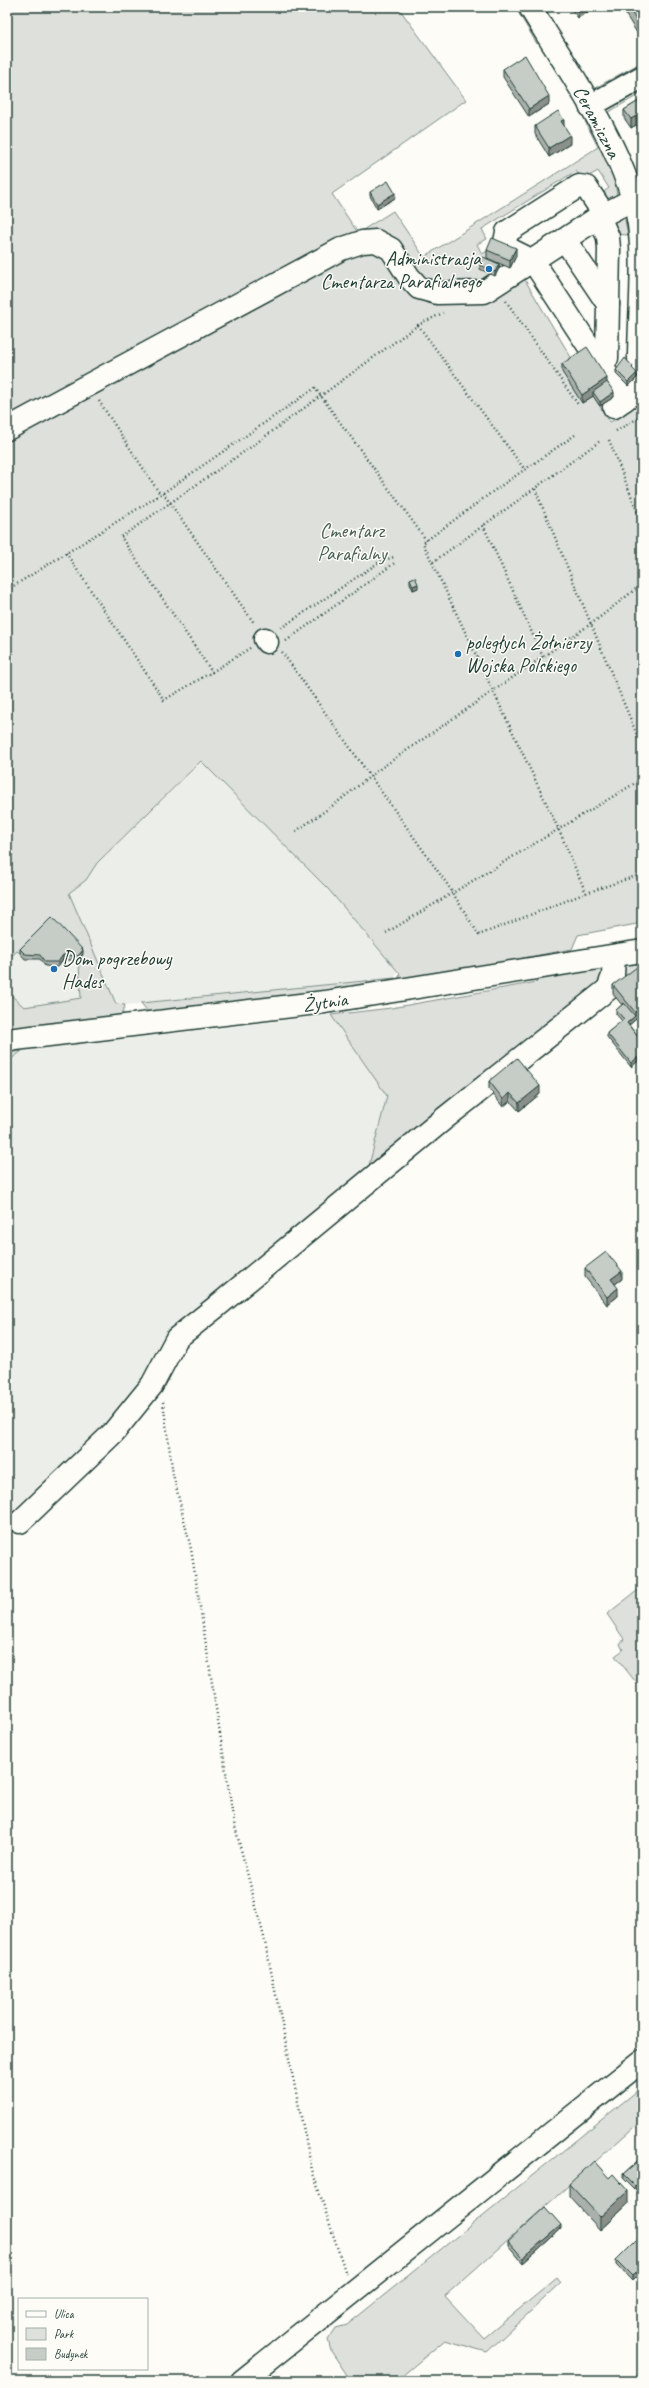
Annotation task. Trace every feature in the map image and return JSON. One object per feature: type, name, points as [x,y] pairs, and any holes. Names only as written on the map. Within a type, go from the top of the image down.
[{"type":"street","name":"Ceramiczna","points":[[530,7],[590,106],[618,160],[632,200],[638,224],[640,247],[639,359],[642,366]]},
{"type":"street","points":[[590,106],[642,77]]},
{"type":"street","points":[[600,364],[606,358],[608,237],[602,216],[586,187],[579,186],[507,232],[505,242],[509,249],[533,261],[600,364],[619,403],[642,387]]},
{"type":"street","points":[[7,429],[341,250],[362,242],[376,241],[391,249],[409,278],[418,288],[428,292],[484,292],[602,216],[632,200]]},
{"type":"street","points":[[565,240],[608,304]]},
{"type":"street","name":"Żytnia","points":[[7,1040],[325,1002],[642,951]]},
{"type":"street","points":[[20,1522],[113,1433],[159,1374],[170,1350],[183,1331],[216,1307],[445,1118],[608,989],[613,976],[614,956]]},
{"type":"street","points":[[242,2381],[642,2060]]},
{"type":"path","points":[[495,286],[578,406]]},
{"type":"path","points":[[212,672],[121,537],[321,396],[418,325],[449,310]]},
{"type":"path","points":[[418,325],[525,470]]},
{"type":"path","points":[[89,386],[162,494],[274,642],[452,892],[479,935],[586,893],[642,874]]},
{"type":"path","points":[[7,590],[162,494],[315,388],[427,541]]},
{"type":"path","points":[[616,431],[642,416]]},
{"type":"path","points":[[575,435],[423,543],[558,828],[586,893]]},
{"type":"path","points":[[609,440],[642,523]]},
{"type":"path","points":[[433,562],[600,441]]},
{"type":"path","points":[[535,489],[642,747]]},
{"type":"path","points":[[483,525],[543,657]]},
{"type":"path","points":[[66,553],[164,700],[212,672],[274,642],[396,562]]},
{"type":"path","points":[[274,642],[381,561],[394,557]]},
{"type":"path","points":[[296,831],[370,777],[591,624],[642,584]]},
{"type":"path","points":[[386,932],[642,779]]},
{"type":"path","points":[[159,1374],[172,1474],[191,1548],[234,1823],[264,1937],[312,2170],[349,2281],[356,2288]]},
{"type":"shaded area","points":[[202,761],[329,890],[397,971],[395,978],[125,1005],[116,1004],[18,1019],[7,996],[7,942],[27,924],[86,880],[97,863]]},
{"type":"shaded area","points":[[331,1015],[387,1096],[367,1173],[149,1375],[110,1421],[29,1504],[7,1519],[7,1062],[22,1051]]},
{"type":"green space","name":"Cmentarz Parafialny","points":[[7,7],[398,7],[466,100],[332,194],[358,233],[393,211],[424,257],[598,147],[585,121],[589,118],[610,166],[616,186],[617,196],[611,204],[600,195],[609,188],[598,171],[582,180],[576,171],[482,229],[487,239],[477,244],[482,254],[491,249],[487,260],[522,275],[575,364],[582,403],[593,396],[610,422],[620,417],[642,396],[642,923],[578,935],[572,949],[398,981],[400,974],[329,890],[201,761],[97,863],[86,880],[69,893],[116,1004],[125,1005],[122,1015],[117,1018],[7,1032],[7,1000],[12,996],[24,1007],[81,998],[79,963],[83,954],[52,922],[20,953],[17,951],[7,960]]},
{"type":"green space","points":[[515,7],[521,7],[540,41],[537,44]]},
{"type":"green space","points":[[642,62],[597,89],[595,88]]},
{"type":"green space","points":[[642,87],[642,93],[607,113],[604,110]]},
{"type":"green space","points":[[624,215],[628,235],[613,234],[613,219]]},
{"type":"green space","points":[[642,958],[642,971],[613,994],[623,965]]},
{"type":"green space","points":[[597,966],[605,970],[608,975],[367,1173],[387,1096],[331,1015],[391,1008],[537,982],[537,976]]},
{"type":"green space","points":[[395,978],[391,987],[148,1012],[141,1003]]},
{"type":"green space","points":[[22,1051],[7,1062],[7,1053]]},
{"type":"green space","points":[[642,1587],[642,1675],[635,1681],[615,1656],[623,1650],[620,1644],[624,1639],[607,1614]]},
{"type":"green space","points":[[642,2087],[642,2120],[445,2296],[484,2338],[557,2278],[561,2283],[487,2352],[445,2340],[396,2381],[340,2381],[347,2375],[331,2351],[328,2340],[336,2328],[347,2325]]},
{"type":"building","points":[[628,7],[642,7],[642,29]]},
{"type":"building","points":[[525,55],[549,96],[529,109],[503,69]]},
{"type":"building","points":[[642,99],[642,125],[636,116],[631,119],[624,110]]},
{"type":"building","points":[[558,111],[564,120],[561,121],[570,135],[549,148],[535,126]]},
{"type":"building","points":[[388,181],[395,193],[377,204],[370,192]]},
{"type":"building","points":[[492,238],[516,248],[510,260],[487,250]]},
{"type":"building","points":[[483,257],[499,264],[495,272],[480,265]]},
{"type":"building","points":[[587,347],[607,378],[582,395],[562,364]]},
{"type":"building","points":[[625,358],[637,373],[628,382],[616,370]]},
{"type":"building","points":[[607,382],[614,392],[600,402],[593,392]]},
{"type":"building","points":[[415,577],[418,584],[413,586],[410,579]]},
{"type":"building","points":[[52,917],[83,950],[78,956],[63,955],[58,962],[45,962],[40,955],[25,954],[20,949]]},
{"type":"building","points":[[637,967],[642,972],[642,1006],[635,1012],[613,985]]},
{"type":"building","points":[[624,1003],[635,1016],[627,1023],[642,1042],[642,1054],[631,1063],[607,1033],[624,1019],[616,1010]]},
{"type":"building","points":[[517,1058],[540,1086],[519,1103],[510,1093],[503,1099],[489,1081]]},
{"type":"building","points":[[606,1252],[622,1271],[611,1279],[618,1288],[607,1297],[585,1268]]},
{"type":"building","points":[[642,2157],[642,2180],[635,2186],[623,2174]]},
{"type":"building","points":[[594,2161],[609,2178],[613,2174],[628,2191],[600,2217],[569,2184]]},
{"type":"building","points":[[545,2207],[561,2225],[523,2258],[508,2241]]},
{"type":"building","points":[[642,2219],[642,2226],[639,2222]]},
{"type":"building","points":[[642,2234],[642,2267],[632,2276],[616,2260]]},
{"type":"place","name":"Administracja Cmentarza Parafialnego","points":[[489,269]]},
{"type":"place","name":"poległych Żołnierzy Wojska Polskiego","points":[[458,654]]},
{"type":"place","name":"Dom pogrzebowy Hades","points":[[54,969]]}]
